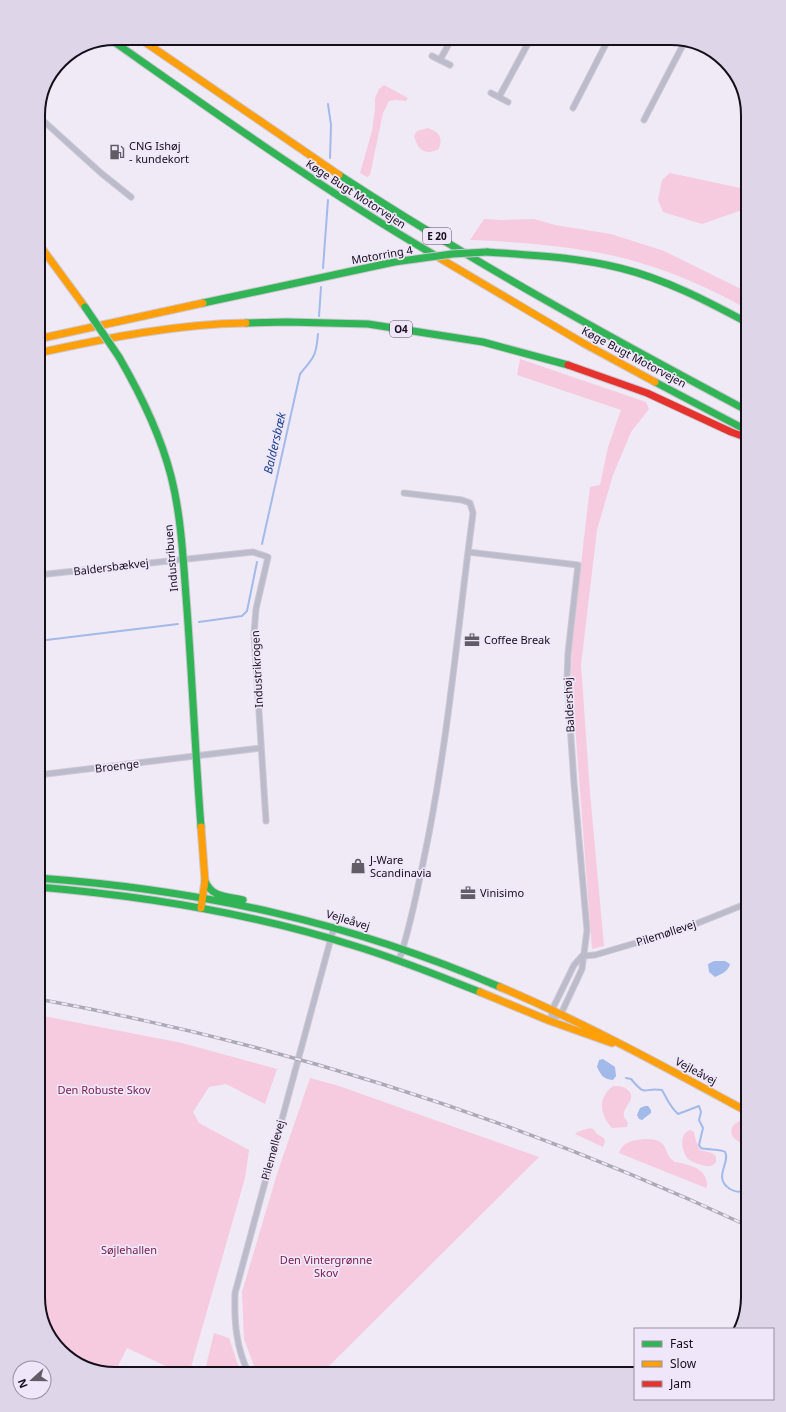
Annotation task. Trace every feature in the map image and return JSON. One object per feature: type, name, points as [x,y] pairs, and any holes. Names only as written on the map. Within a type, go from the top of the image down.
[{"type":"main road","name":"Køge Bugt Motorvejen","points":[[119,45],[264,147],[394,232],[583,343],[741,427]]},
{"type":"main road","name":"Køge Bugt Motorvejen","points":[[149,45],[273,131],[399,213],[510,281],[741,407]]},
{"type":"main road","name":"Motorring 4","points":[[45,337],[394,262],[452,254],[487,252],[562,257],[619,268],[672,285],[741,320]]},
{"type":"main road","name":"Industribuen","points":[[45,253],[119,357],[138,390],[163,448],[176,497],[189,633],[205,881],[201,908]]},
{"type":"main road","name":"O4","points":[[45,352],[123,335],[221,323],[287,322],[368,324],[484,342],[581,368],[647,393],[741,436]]},
{"type":"main road","name":"Vejleåvej","points":[[45,879],[117,885],[203,897],[268,910],[334,927],[403,949],[480,978],[561,1014],[633,1050],[741,1108]]},
{"type":"main road","points":[[205,881],[208,888],[213,893],[254,903],[268,910]]},
{"type":"main road","name":"Vejleåvej","points":[[45,888],[118,894],[266,921],[399,960],[579,1032],[633,1050]]},
{"type":"street","points":[[440,60],[448,45]]},
{"type":"street","points":[[499,97],[527,45]]},
{"type":"street","points":[[573,108],[605,45]]},
{"type":"street","points":[[644,120],[682,46]]},
{"type":"street","points":[[432,56],[450,65]]},
{"type":"street","points":[[491,93],[508,102]]},
{"type":"street","points":[[45,122],[101,173],[131,197]]},
{"type":"street","points":[[399,960],[403,949],[430,830],[444,742],[473,513],[470,503],[462,500],[404,493]]},
{"type":"street","name":"Industrikrogen","points":[[183,559],[253,552],[268,556],[256,609],[254,634],[266,821]]},
{"type":"street","name":"Baldershøj","points":[[468,552],[578,565],[568,653],[567,679],[574,783],[587,930],[582,956],[582,969],[561,1014]]},
{"type":"street","name":"Baldersbækvej","points":[[45,575],[183,559]]},
{"type":"street","points":[[196,757],[261,748]]},
{"type":"street","name":"Broenge","points":[[45,774],[196,757]]},
{"type":"street","name":"Pilemøllevej","points":[[582,956],[595,956],[683,929],[741,906]]},
{"type":"street","name":"Pilemøllevej","points":[[246,1367],[240,1351],[236,1333],[235,1293],[334,927]]},
{"type":"street","name":"Baldershøj","points":[[551,1020],[552,1010],[574,965],[582,956]]},
{"type":"street","points":[[551,1020],[561,1014]]},
{"type":"green space","points":[[384,85],[408,98],[406,101],[389,101],[383,113],[370,175],[367,177],[360,173],[372,131],[375,98],[379,89]]},
{"type":"green space","points":[[428,128],[437,133],[441,141],[439,149],[426,152],[420,148],[414,136],[417,131]]},
{"type":"green space","points":[[670,173],[741,188],[741,210],[702,224],[663,212],[658,200],[662,180]]},
{"type":"green space","points":[[484,219],[534,219],[555,225],[611,234],[664,251],[739,288],[741,290],[741,306],[688,280],[658,268],[627,259],[549,245],[470,240]]},
{"type":"green space","points":[[520,359],[646,402],[649,409],[631,432],[613,475],[597,530],[581,665],[590,793],[604,946],[592,949],[571,672],[572,641],[590,487],[600,485],[608,447],[621,410],[517,375]]},
{"type":"green space","points":[[45,1016],[182,1043],[277,1069],[265,1104],[226,1084],[209,1087],[193,1112],[199,1123],[249,1150],[245,1178],[191,1367],[168,1367],[127,1348],[118,1367],[101,1366],[84,1360],[72,1353],[59,1340],[50,1324],[46,1311]]},
{"type":"green space","name":"Den Vintergrønne Skov","points":[[310,1078],[339,1086],[539,1157],[328,1367],[254,1367],[244,1339],[242,1292],[277,1174]]},
{"type":"green space","points":[[613,1086],[625,1088],[631,1094],[624,1113],[624,1117],[628,1123],[627,1127],[612,1128],[605,1118],[602,1101],[604,1096]]},
{"type":"green space","points":[[740,1120],[741,1141],[739,1142],[735,1139],[731,1132],[734,1125]]},
{"type":"green space","points":[[590,1128],[604,1138],[605,1141],[603,1147],[575,1134]]},
{"type":"green space","points":[[690,1130],[694,1132],[700,1150],[712,1153],[716,1156],[716,1162],[708,1166],[702,1165],[687,1158],[683,1150],[682,1142],[686,1132]]},
{"type":"green space","points":[[645,1139],[659,1141],[663,1144],[668,1155],[675,1162],[689,1165],[702,1172],[706,1179],[706,1188],[619,1153],[623,1146],[629,1142]]},
{"type":"green space","points":[[214,1333],[229,1338],[239,1367],[206,1367]]},
{"type":"water","points":[[714,961],[725,961],[730,964],[726,971],[715,977],[709,972],[708,964]]},
{"type":"water","points":[[603,1059],[615,1067],[616,1076],[613,1080],[607,1079],[603,1076],[597,1067],[599,1060]]},
{"type":"water","points":[[648,1106],[651,1113],[642,1120],[639,1119],[637,1115],[640,1108]]},
{"type":"waterway","name":"Baldersbæk","points":[[328,104],[331,125],[330,158]]},
{"type":"waterway","name":"Baldersbæk","points":[[323,268],[328,200]]},
{"type":"waterway","name":"Baldersbæk","points":[[319,316],[321,287]]},
{"type":"waterway","name":"Baldersbæk","points":[[262,544],[300,374],[314,356],[318,334]]},
{"type":"waterway","name":"Baldersbæk","points":[[199,622],[242,616],[247,611],[257,562]]},
{"type":"waterway","name":"Baldersbæk","points":[[45,640],[178,624]]},
{"type":"waterway","points":[[626,1078],[631,1079],[643,1090],[662,1090],[671,1106],[678,1114],[699,1106],[701,1112],[699,1120],[703,1128],[699,1145],[701,1148],[721,1150],[725,1152],[726,1160],[722,1180],[730,1189],[737,1192],[741,1191]]},
{"type":"railway","points":[[45,1000],[130,1017],[221,1039],[311,1063],[400,1090],[489,1120],[576,1153],[663,1188],[741,1223]]},
{"type":"traffic: fast","points":[[119,45],[311,178],[352,205],[436,256]]},
{"type":"traffic: fast","points":[[339,175],[439,238],[541,298],[741,407]]},
{"type":"traffic: fast","points":[[487,252],[537,255],[587,261],[620,268],[669,284],[741,319]]},
{"type":"traffic: fast","points":[[394,262],[452,254],[487,252]]},
{"type":"traffic: fast","points":[[203,303],[394,262]]},
{"type":"traffic: fast","points":[[85,307],[119,357]]},
{"type":"traffic: fast","points":[[246,323],[287,322],[368,324],[483,342],[568,365]]},
{"type":"traffic: fast","points":[[119,357],[156,429],[167,460],[177,506],[184,566],[201,827]]},
{"type":"traffic: fast","points":[[655,382],[741,427]]},
{"type":"traffic: fast","points":[[45,879],[99,883],[158,891],[274,913],[331,927],[387,944],[444,964],[500,987]]},
{"type":"traffic: fast","points":[[205,881],[212,891],[226,897],[243,900]]},
{"type":"traffic: fast","points":[[45,888],[118,895],[158,901],[238,915],[277,924],[371,951],[480,992]]},
{"type":"traffic: slow","points":[[149,45],[339,175]]},
{"type":"traffic: slow","points":[[45,253],[85,307]]},
{"type":"traffic: slow","points":[[436,256],[583,343],[655,382]]},
{"type":"traffic: slow","points":[[45,337],[203,303]]},
{"type":"traffic: slow","points":[[45,352],[116,337],[168,329],[246,323]]},
{"type":"traffic: slow","points":[[201,827],[205,881],[201,908]]},
{"type":"traffic: slow","points":[[500,987],[594,1031],[741,1108]]},
{"type":"traffic: slow","points":[[480,992],[550,1021],[612,1043]]},
{"type":"traffic: jam","points":[[568,365],[647,393],[741,436]]},
{"type":"place","name":"CNG Ishøj - kundekort","points":[[117,152]]},
{"type":"place","name":"Coffee Break","points":[[472,640]]},
{"type":"place","name":"J-Ware Scandinavia","points":[[358,866]]},
{"type":"place","name":"Vinisimo","points":[[468,893]]},
{"type":"park label","name":"Den Robuste Skov","points":[[104,1090]]},
{"type":"park label","name":"Søjlehallen","points":[[129,1250]]}]
